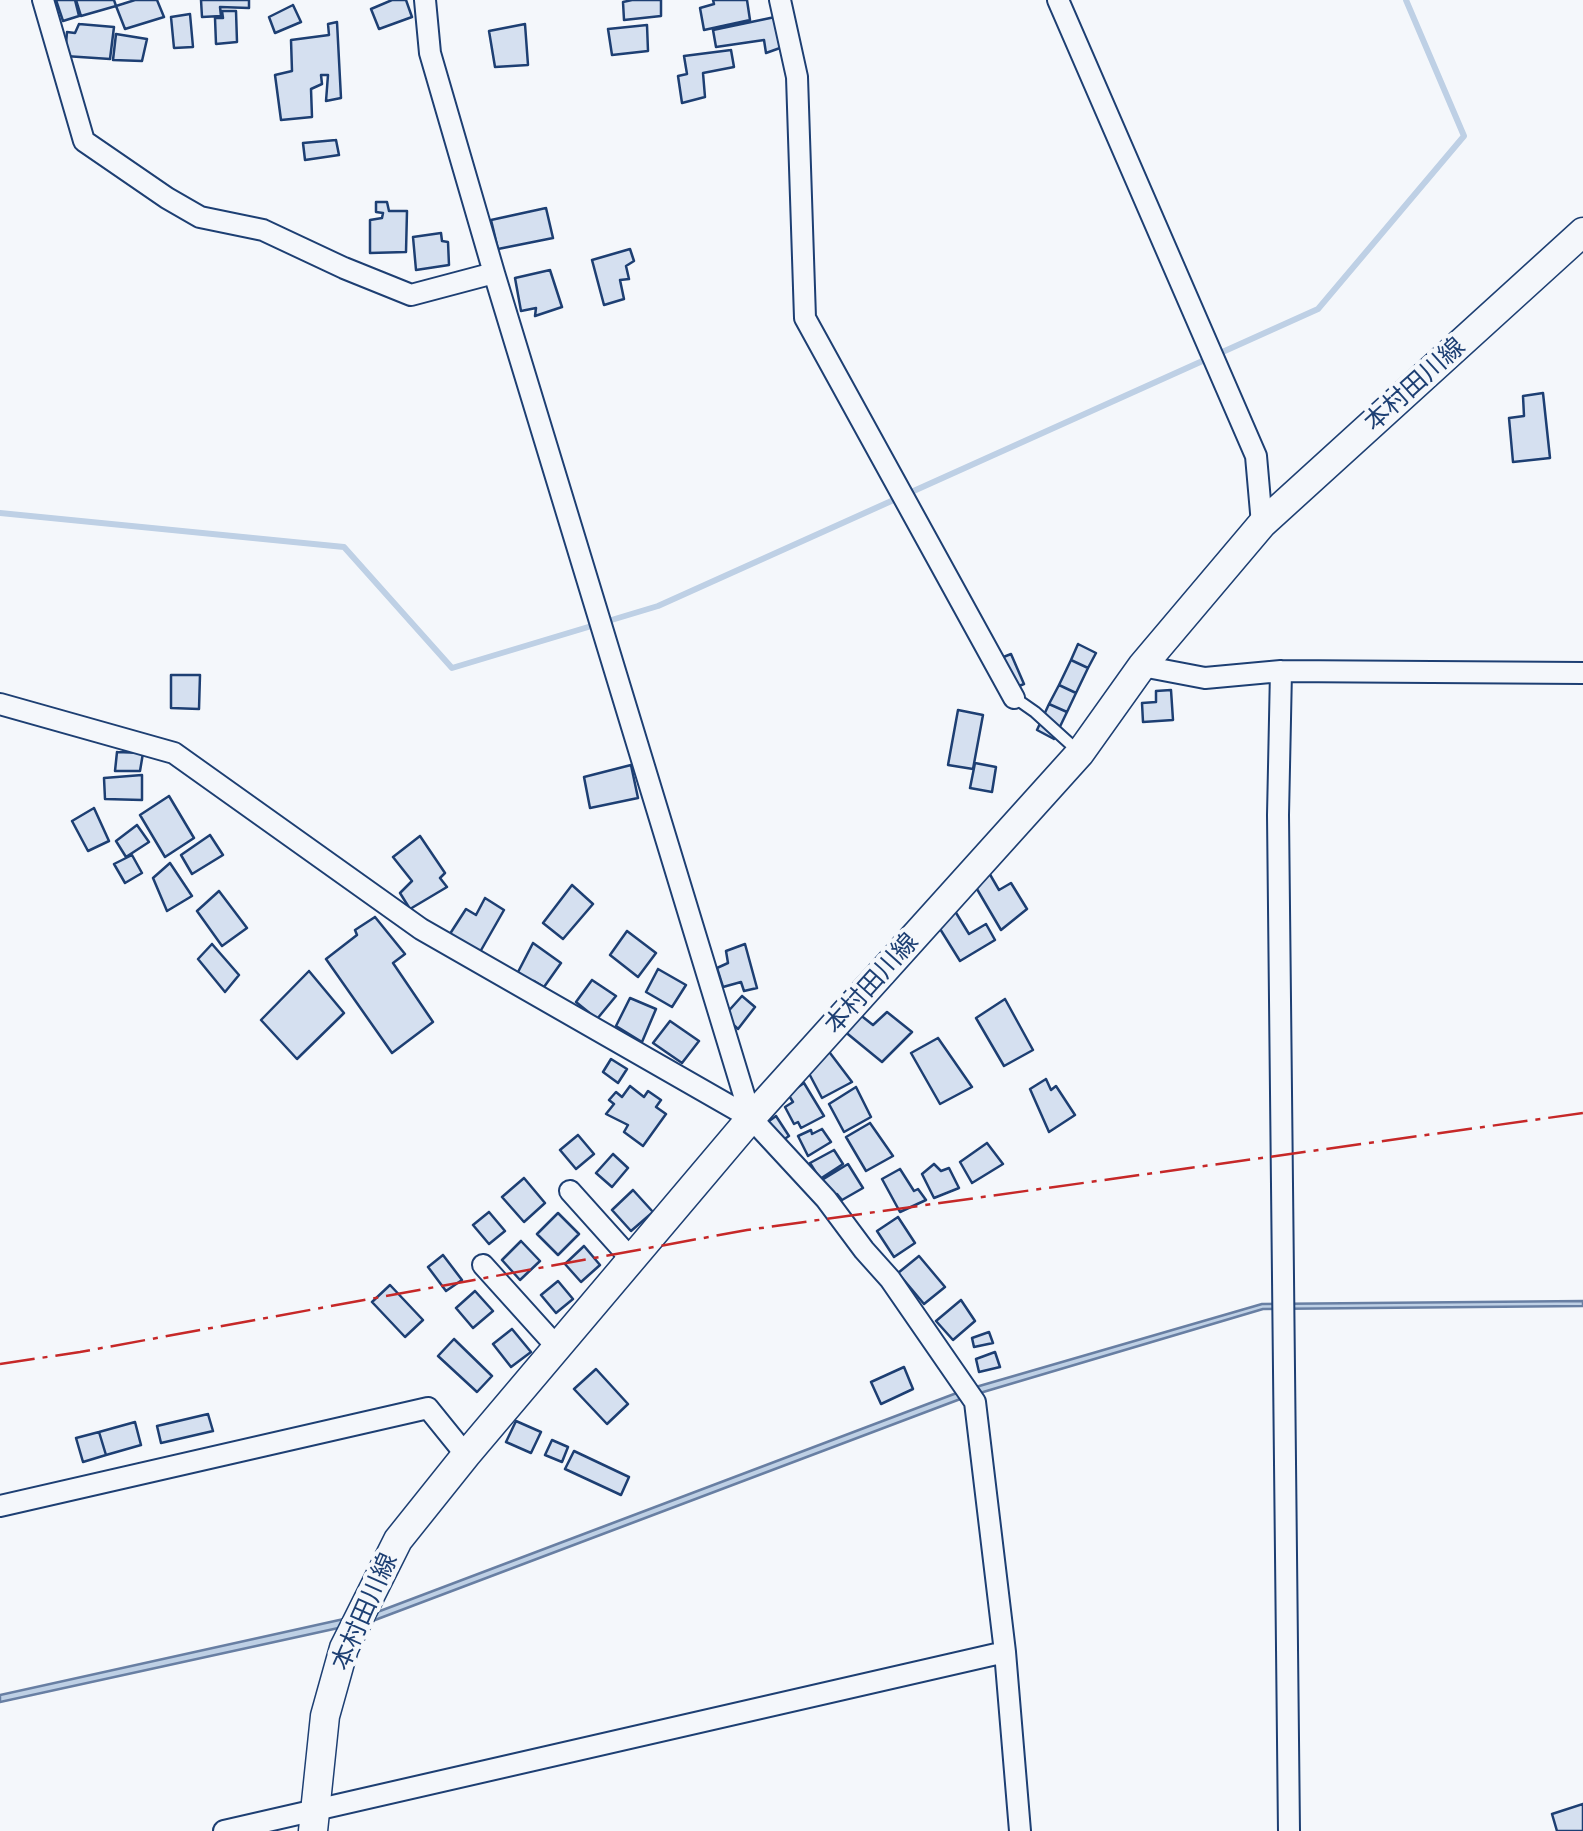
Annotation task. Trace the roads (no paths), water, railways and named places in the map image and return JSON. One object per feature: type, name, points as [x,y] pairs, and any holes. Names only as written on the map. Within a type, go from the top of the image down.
[{"type":"main road","name":"本村田川線","points":[[313,1820],[325,1716],[344,1648],[398,1540],[751,1118],[1080,752],[1142,666],[1262,524],[1583,232]]},
{"type":"street","points":[[43,0],[84,141],[167,198],[200,217],[263,230],[411,295],[494,273]]},
{"type":"street","points":[[425,0],[430,53],[494,273],[751,1118]]},
{"type":"street","points":[[780,0],[797,77],[806,318],[1014,698]]},
{"type":"street","points":[[1058,0],[1256,456],[1262,524]]},
{"type":"street","points":[[1142,666],[1205,678],[1281,671],[1583,673]]},
{"type":"street","points":[[1281,671],[1279,1031],[1289,1831]]},
{"type":"street","points":[[0,704],[174,753],[420,929],[751,1118],[826,1199],[890,1279],[975,1402],[1005,1652],[1020,1831]]},
{"type":"street","points":[[570,1192],[631,1259]]},
{"type":"street","points":[[483,1265],[557,1347]]},
{"type":"street","points":[[0,1506],[428,1408],[466,1455]]},
{"type":"street","points":[[224,1831],[313,1820],[1005,1652]]},
{"type":"lane","points":[[1014,698],[1036,712],[1080,752]]},
{"type":"water","points":[[1583,1301],[1583,1306],[1263,1309],[963,1398],[375,1620],[0,1702],[0,1695],[380,1611],[962,1391],[1262,1304]]},
{"type":"waterway","points":[[0,513],[344,547],[452,668],[658,606],[1318,309],[1464,136],[1406,0]]}]
